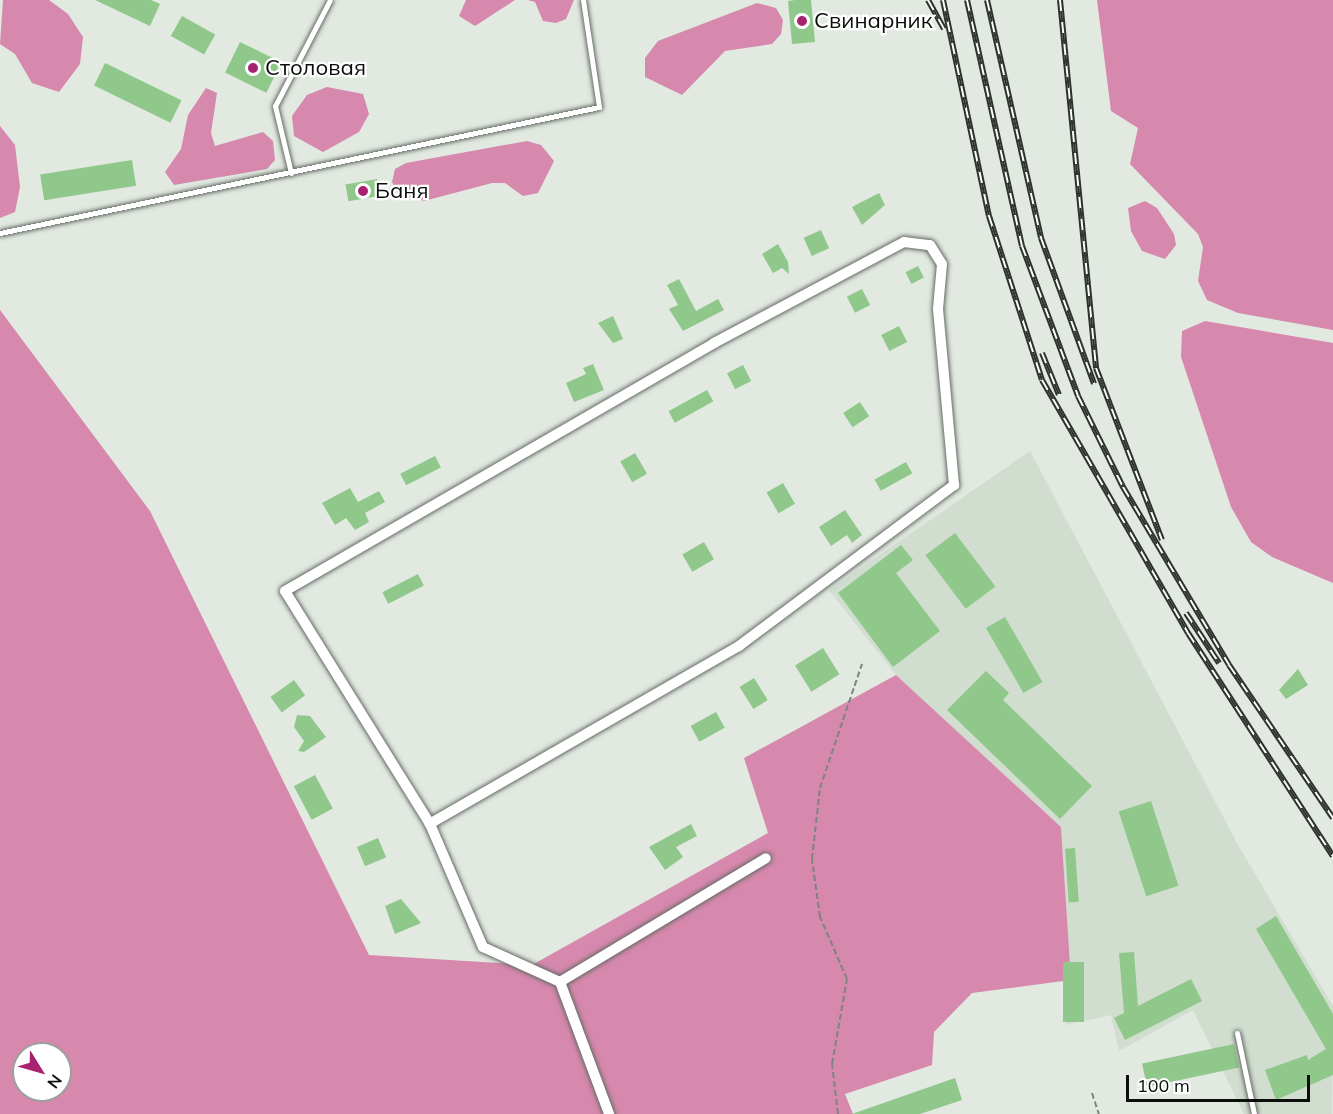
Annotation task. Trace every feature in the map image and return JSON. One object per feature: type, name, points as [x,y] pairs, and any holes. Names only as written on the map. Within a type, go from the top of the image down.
[{"type":"street","points":[[430,824],[739,646],[954,485],[938,309],[942,264],[930,245],[904,242],[714,343],[285,591],[430,824],[483,947],[560,982],[609,1114]]},
{"type":"street","points":[[560,982],[766,858]]},
{"type":"lane","points":[[291,173],[274,106],[330,0]]},
{"type":"lane","points":[[0,233],[599,107],[583,0]]},
{"type":"lane","points":[[1238,1033],[1254,1114]]},
{"type":"path","points":[[838,1114],[832,1064],[847,979],[820,917],[812,859],[820,788],[862,664]]},
{"type":"path","points":[[1092,1094],[1099,1114]]},
{"type":"shaded area","points":[[3,0],[49,0],[68,14],[83,37],[80,64],[59,92],[32,83],[15,54],[0,44]]},
{"type":"shaded area","points":[[466,0],[515,0],[475,26],[459,16]]},
{"type":"shaded area","points":[[528,0],[574,0],[566,19],[556,23],[543,21],[535,2]]},
{"type":"shaded area","points":[[1097,0],[1333,0],[1333,330],[1238,313],[1207,300],[1198,281],[1203,247],[1198,234],[1130,164],[1138,128],[1111,111]]},
{"type":"shaded area","points":[[757,3],[776,8],[783,20],[781,34],[772,44],[725,51],[682,95],[645,77],[645,58],[658,41]]},
{"type":"shaded area","points":[[327,87],[363,94],[369,114],[359,132],[323,152],[294,136],[292,116],[307,95]]},
{"type":"shaded area","points":[[206,88],[217,93],[211,133],[215,146],[263,132],[273,141],[275,160],[267,169],[174,185],[165,172],[181,149],[188,115]]},
{"type":"shaded area","points":[[0,126],[15,145],[20,187],[15,212],[0,218]]},
{"type":"shaded area","points":[[527,141],[541,145],[554,161],[538,193],[523,196],[505,183],[492,183],[424,201],[398,193],[392,182],[395,169],[406,163]]},
{"type":"shaded area","points":[[1145,201],[1157,208],[1174,234],[1176,245],[1165,259],[1142,251],[1131,231],[1128,208]]},
{"type":"shaded area","points":[[0,310],[150,511],[369,955],[532,965],[768,833],[744,758],[896,675],[1061,827],[1071,980],[972,993],[934,1032],[932,1065],[845,1094],[853,1114],[0,1114]]},
{"type":"shaded area","points":[[1205,321],[1333,343],[1333,583],[1272,557],[1251,542],[1231,507],[1181,357],[1182,331]]},
{"type":"shaded area","points":[[1030,451],[1238,845],[1333,1006],[1332,1114],[1244,1114],[1193,1010],[1119,1051],[1111,1015],[1065,1025],[1071,980],[1061,827],[896,675],[829,590]]},
{"type":"building","points":[[95,0],[151,0],[160,4],[150,26]]},
{"type":"building","name":"Свинарник","points":[[811,0],[815,42],[792,44],[788,1]]},
{"type":"building","points":[[182,16],[215,34],[204,55],[171,36]]},
{"type":"building","name":"Столовая","points":[[240,42],[281,62],[266,93],[225,73]]},
{"type":"building","points":[[105,63],[181,100],[170,123],[94,85]]},
{"type":"building","points":[[132,160],[136,186],[44,200],[40,175]]},
{"type":"building","name":"Баня","points":[[377,179],[380,196],[348,201],[345,185]]},
{"type":"building","points":[[879,193],[885,205],[862,225],[852,207]]},
{"type":"building","points":[[821,230],[829,248],[812,256],[804,238]]},
{"type":"building","points":[[778,244],[788,262],[789,274],[782,268],[773,273],[762,254]]},
{"type":"building","points":[[918,266],[924,278],[911,284],[906,272]]},
{"type":"building","points":[[679,279],[696,311],[718,299],[724,310],[683,331],[669,309],[678,305],[667,285]]},
{"type":"building","points":[[862,289],[870,305],[855,313],[847,297]]},
{"type":"building","points":[[613,316],[623,339],[613,343],[598,323]]},
{"type":"building","points":[[899,326],[907,342],[889,351],[881,335]]},
{"type":"building","points":[[593,364],[604,390],[574,402],[566,383],[586,374],[583,368]]},
{"type":"building","points":[[743,365],[751,381],[735,389],[727,373]]},
{"type":"building","points":[[707,390],[713,401],[675,423],[669,411]]},
{"type":"building","points":[[860,402],[869,416],[852,427],[843,413]]},
{"type":"building","points":[[635,453],[647,474],[632,482],[620,461]]},
{"type":"building","points":[[435,456],[441,468],[406,485],[400,474]]},
{"type":"building","points":[[906,462],[912,473],[881,491],[875,479]]},
{"type":"building","points":[[783,483],[795,504],[779,513],[767,493]]},
{"type":"building","points":[[350,488],[358,502],[379,491],[385,502],[365,513],[369,522],[355,530],[346,518],[335,525],[322,503]]},
{"type":"building","points":[[845,510],[862,535],[852,543],[847,535],[831,546],[819,527]]},
{"type":"building","points":[[955,533],[995,587],[966,609],[925,555]]},
{"type":"building","points":[[704,542],[714,559],[692,572],[682,554]]},
{"type":"building","points":[[901,545],[913,560],[896,573],[940,631],[893,667],[838,593]]},
{"type":"building","points":[[418,574],[424,586],[388,604],[382,592]]},
{"type":"building","points":[[1005,617],[1042,682],[1023,693],[986,628]]},
{"type":"building","points":[[823,648],[839,674],[811,692],[795,665]]},
{"type":"building","points":[[1298,669],[1308,685],[1286,699],[1279,690]]},
{"type":"building","points":[[986,671],[1009,693],[1003,700],[1092,786],[1060,819],[947,710]]},
{"type":"building","points":[[754,678],[768,700],[753,709],[740,687]]},
{"type":"building","points":[[294,680],[305,695],[282,712],[271,697]]},
{"type":"building","points":[[716,712],[725,728],[699,742],[691,726]]},
{"type":"building","points":[[297,715],[310,716],[326,737],[304,752],[298,751],[304,741],[294,727]]},
{"type":"building","points":[[315,775],[333,809],[312,820],[294,786]]},
{"type":"building","points":[[1151,801],[1179,886],[1146,896],[1119,812]]},
{"type":"building","points":[[691,824],[697,836],[676,847],[683,857],[665,870],[649,847]]},
{"type":"building","points":[[378,838],[386,857],[365,866],[357,847]]},
{"type":"building","points":[[1075,848],[1079,902],[1069,903],[1065,849]]},
{"type":"building","points":[[401,899],[421,923],[395,934],[385,906]]},
{"type":"building","points":[[1276,916],[1333,1014],[1333,1075],[1276,1100],[1265,1070],[1307,1055],[1308,1060],[1326,1049],[1256,929]]},
{"type":"building","points":[[1134,952],[1138,1006],[1191,979],[1202,1001],[1125,1040],[1114,1018],[1124,1013],[1119,953]]},
{"type":"building","points":[[1063,962],[1084,962],[1084,1022],[1063,1022]]},
{"type":"building","points":[[1234,1044],[1239,1067],[1147,1087],[1142,1064]]},
{"type":"building","points":[[955,1078],[962,1100],[920,1114],[852,1114]]},
{"type":"railway","points":[[928,0],[944,29]]},
{"type":"railway","points":[[943,0],[989,216],[1042,380],[1188,633],[1333,856]]},
{"type":"railway","points":[[967,0],[1022,246],[1078,396],[1123,487],[1229,665],[1333,818]]},
{"type":"railway","points":[[987,0],[1041,238],[1094,384]]},
{"type":"railway","points":[[1060,0],[1096,368],[1162,540]]},
{"type":"railway","points":[[1042,353],[1059,395]]},
{"type":"railway","points":[[1186,613],[1219,663]]},
{"type":"place","name":"Свинарник","points":[[802,21]]},
{"type":"place","name":"Столовая","points":[[253,68]]},
{"type":"place","name":"Баня","points":[[363,191]]}]
